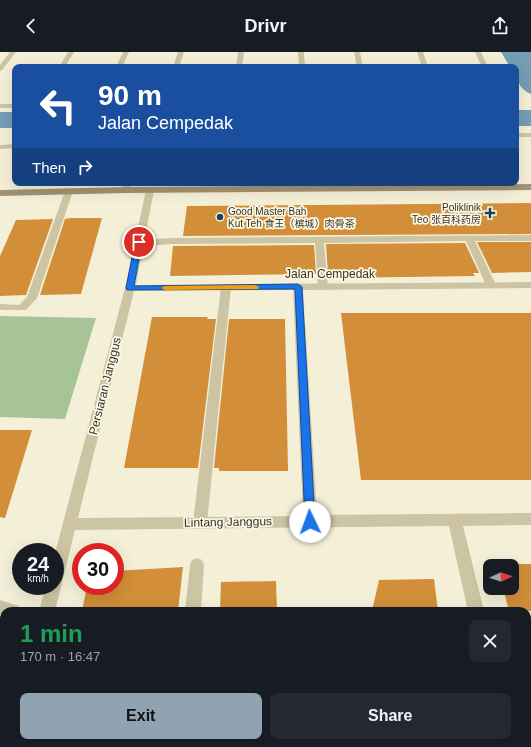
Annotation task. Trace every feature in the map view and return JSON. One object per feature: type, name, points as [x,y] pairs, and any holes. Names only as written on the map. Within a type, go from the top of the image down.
[{"type":"street","points":[[0,69],[13,52]]},
{"type":"street","points":[[64,64],[71,52]]},
{"type":"street","points":[[121,64],[126,52]]},
{"type":"street","points":[[177,64],[181,52]]},
{"type":"street","points":[[239,64],[241,52]]},
{"type":"street","points":[[301,52],[302,64]]},
{"type":"street","points":[[357,52],[359,64]]},
{"type":"street","points":[[420,52],[424,64]]},
{"type":"street","points":[[478,52],[484,64]]},
{"type":"street","points":[[0,106],[12,106]]},
{"type":"street","points":[[519,135],[531,135]]},
{"type":"street","points":[[0,147],[12,146]]},
{"type":"street","points":[[0,193],[69,191],[127,186],[150,190],[392,186]]},
{"type":"street","points":[[519,186],[531,186]]},
{"type":"street","name":"Persiaran Janggus","points":[[64,547],[130,288],[150,190]]},
{"type":"street","points":[[0,307],[22,308],[32,298],[69,191]]},
{"type":"street","points":[[469,238],[491,285]]},
{"type":"street","points":[[139,242],[531,238]]},
{"type":"street","points":[[319,239],[323,287]]},
{"type":"street","name":"Jalan Cempedak","points":[[130,288],[531,285]]},
{"type":"street","points":[[200,523],[226,287]]},
{"type":"street","points":[[298,287],[310,522]]},
{"type":"street","name":"Lintang Janggus","points":[[70,524],[531,519]]},
{"type":"street","points":[[455,520],[475,607]]},
{"type":"street","points":[[193,607],[197,565]]},
{"type":"street","points":[[48,607],[51,595]]},
{"type":"green space","points":[[0,316],[96,318],[65,419],[0,417]]},
{"type":"water","points":[[501,52],[531,52],[531,94],[524,90],[519,84],[519,64],[508,64]]},
{"type":"building","points":[[531,203],[531,234],[183,236],[187,206]]},
{"type":"building","points":[[102,218],[81,294],[40,295],[65,219]]},
{"type":"building","points":[[53,219],[26,295],[0,296],[0,256],[16,220]]},
{"type":"building","points":[[477,242],[531,242],[531,272],[492,273]]},
{"type":"building","points":[[465,243],[479,273],[473,273],[475,276],[334,278],[333,273],[328,274],[326,244]]},
{"type":"building","points":[[314,245],[316,274],[170,276],[173,246]]},
{"type":"building","points":[[341,313],[531,313],[531,480],[361,480]]},
{"type":"building","points":[[152,317],[208,317],[207,319],[216,319],[198,468],[124,468]]},
{"type":"building","points":[[229,319],[285,319],[288,471],[219,471],[219,468],[214,468]]},
{"type":"building","points":[[0,430],[32,430],[5,518],[0,517]]},
{"type":"building","points":[[519,564],[531,564],[531,607],[508,607],[505,595],[519,595]]},
{"type":"building","points":[[183,567],[178,607],[83,607],[85,595],[124,595],[124,570]]},
{"type":"building","points":[[434,579],[438,607],[373,607],[379,580]]},
{"type":"building","points":[[276,581],[277,607],[220,607],[221,582]]},
{"type":"waterway","points":[[519,118],[531,118]]},
{"type":"waterway","points":[[0,120],[12,120]]},
{"type":"slow traffic","points":[[165,288],[255,287]]},
{"type":"place","name":"Poliklinik Teo 张百科药房","points":[[490,213]]},
{"type":"place","name":"Good Master Bah Kut Teh 食王（槟城）肉骨茶","points":[[220,217]]},
{"type":"route","points":[[139,242],[130,288],[298,287],[310,522]]}]
